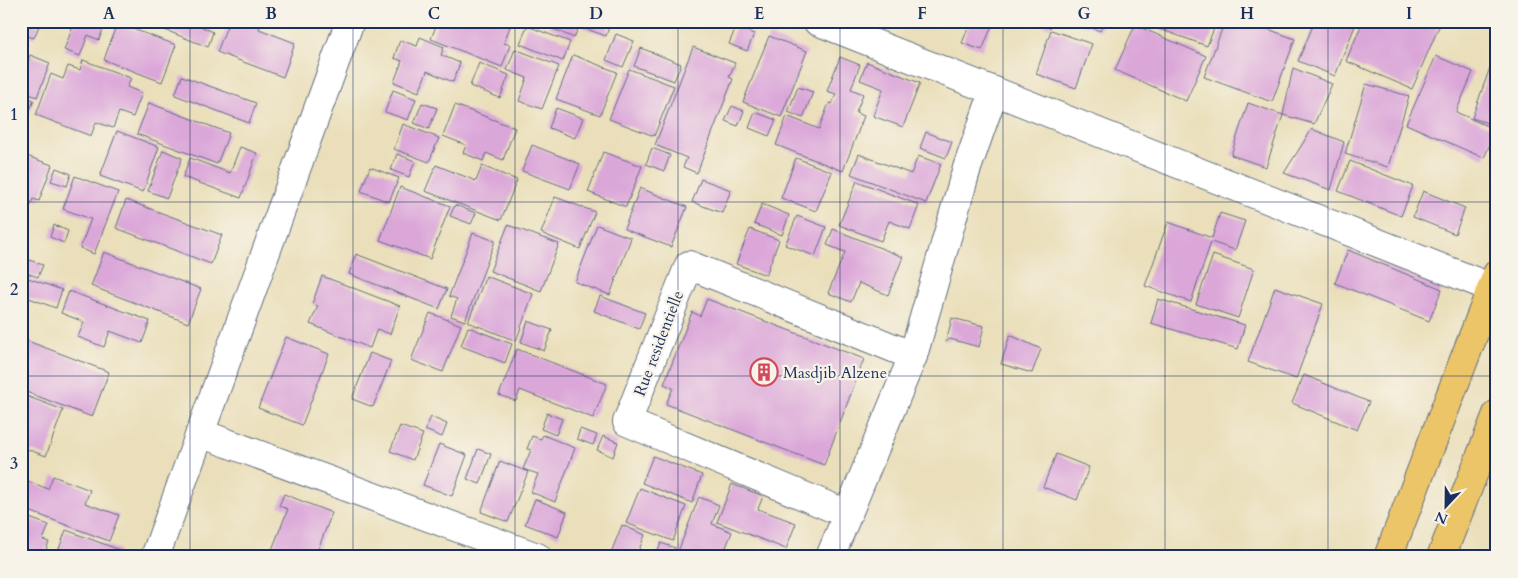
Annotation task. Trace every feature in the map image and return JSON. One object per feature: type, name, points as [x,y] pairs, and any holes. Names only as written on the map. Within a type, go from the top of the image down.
[{"type":"main road","points":[[1388,557],[1495,284]]},
{"type":"main road","points":[[1441,557],[1494,430]]},
{"type":"street","points":[[817,21],[994,92],[1495,284]]},
{"type":"street","points":[[155,557],[347,22]]},
{"type":"street","points":[[830,557],[912,356],[966,171],[994,92]]},
{"type":"street","name":"Rue residentielle","points":[[848,514],[627,422],[689,265],[912,356]]},
{"type":"street","points":[[200,432],[537,557]]},
{"type":"building","points":[[21,21],[39,26],[34,38],[21,34]]},
{"type":"building","points":[[75,21],[106,21],[99,40],[88,35],[80,56],[64,50]]},
{"type":"building","points":[[162,21],[205,21],[202,27],[213,32],[208,47],[160,28]]},
{"type":"building","points":[[229,21],[261,21],[259,29],[295,43],[283,77],[217,52]]},
{"type":"building","points":[[438,21],[512,21],[504,43],[510,45],[502,67],[431,39]]},
{"type":"building","points":[[551,21],[581,21],[574,38],[549,27]]},
{"type":"building","points":[[586,21],[611,21],[606,36],[584,28]]},
{"type":"building","points":[[971,21],[994,21],[982,50],[962,43]]},
{"type":"building","points":[[1033,21],[1053,21],[1050,28]]},
{"type":"building","points":[[1075,21],[1105,21],[1100,31]]},
{"type":"building","points":[[1156,21],[1217,21],[1207,46],[1154,27]]},
{"type":"building","points":[[1225,21],[1246,21],[1295,39],[1272,102],[1204,77]]},
{"type":"building","points":[[1315,21],[1357,21],[1335,76],[1298,61]]},
{"type":"building","points":[[1363,21],[1441,22],[1412,89],[1346,61]]},
{"type":"building","points":[[117,23],[176,45],[162,82],[104,60]]},
{"type":"building","points":[[1135,25],[1206,56],[1186,101],[1115,70]]},
{"type":"building","points":[[527,26],[570,42],[563,61],[520,44]]},
{"type":"building","points":[[736,27],[754,34],[747,51],[729,44]]},
{"type":"building","points":[[1051,30],[1092,44],[1076,88],[1036,74]]},
{"type":"building","points":[[616,34],[634,41],[623,67],[606,60]]},
{"type":"building","points":[[769,36],[807,51],[781,117],[743,102]]},
{"type":"building","points":[[420,37],[444,47],[441,55],[460,63],[453,82],[427,71],[419,92],[394,82],[402,61],[394,58],[400,40],[417,46]]},
{"type":"building","points":[[693,47],[735,63],[729,77],[733,79],[697,173],[683,167],[687,158],[655,145]]},
{"type":"building","points":[[641,48],[681,64],[674,81],[634,66]]},
{"type":"building","points":[[1497,48],[1497,126],[1472,118]]},
{"type":"building","points":[[515,49],[559,66],[542,109],[519,101],[527,78],[507,70]]},
{"type":"building","points":[[30,55],[50,63],[37,97],[21,91],[21,66],[25,67]]},
{"type":"building","points":[[573,55],[617,72],[600,115],[556,99]]},
{"type":"building","points":[[1436,56],[1473,72],[1456,112],[1496,130],[1484,158],[1406,124]]},
{"type":"building","points":[[840,57],[860,65],[851,89],[863,94],[856,113],[864,116],[843,171],[776,145],[787,116],[819,129],[829,103],[832,104],[836,94],[827,91]]},
{"type":"building","points":[[83,60],[131,78],[127,87],[142,93],[133,117],[119,112],[113,128],[96,122],[91,136],[36,115],[51,74],[63,79],[68,66],[80,70]]},
{"type":"building","points":[[867,62],[920,83],[903,127],[873,116],[883,89],[860,80]]},
{"type":"building","points":[[479,63],[509,75],[500,98],[470,86]]},
{"type":"building","points":[[1293,68],[1332,84],[1314,124],[1283,115]]},
{"type":"building","points":[[629,69],[674,86],[654,136],[609,119]]},
{"type":"building","points":[[182,76],[256,103],[249,123],[175,95]]},
{"type":"building","points":[[1366,84],[1409,96],[1388,167],[1345,154]]},
{"type":"building","points":[[798,87],[813,92],[803,118],[788,112]]},
{"type":"building","points":[[393,90],[416,99],[408,120],[385,112]]},
{"type":"building","points":[[21,95],[34,100],[21,133]]},
{"type":"building","points":[[149,103],[229,133],[217,164],[137,134]]},
{"type":"building","points":[[422,103],[437,108],[429,129],[414,123]]},
{"type":"building","points":[[1248,103],[1283,115],[1266,167],[1231,155]]},
{"type":"building","points":[[455,105],[515,128],[503,160],[486,153],[483,161],[463,153],[466,145],[443,136]]},
{"type":"building","points":[[732,106],[744,111],[738,126],[725,121]]},
{"type":"building","points":[[556,108],[583,118],[575,138],[549,128]]},
{"type":"building","points":[[755,112],[776,120],[769,136],[749,128]]},
{"type":"building","points":[[403,124],[439,138],[429,162],[394,149]]},
{"type":"building","points":[[1312,129],[1344,142],[1331,190],[1284,173]]},
{"type":"building","points":[[117,131],[159,147],[143,192],[100,176]]},
{"type":"building","points":[[926,132],[952,142],[946,158],[920,148]]},
{"type":"building","points":[[532,145],[580,164],[570,189],[522,171]]},
{"type":"building","points":[[240,147],[257,153],[241,198],[183,177],[190,158],[230,173]]},
{"type":"building","points":[[652,148],[670,155],[664,171],[646,164]]},
{"type":"building","points":[[163,150],[182,158],[167,198],[148,191]]},
{"type":"building","points":[[603,152],[642,166],[626,207],[588,192]]},
{"type":"building","points":[[21,154],[52,165],[39,201],[33,199],[21,230]]},
{"type":"building","points":[[397,154],[415,161],[409,177],[391,170]]},
{"type":"building","points":[[859,154],[911,174],[918,156],[941,164],[926,203],[851,174]]},
{"type":"building","points":[[796,158],[832,172],[816,211],[781,198]]},
{"type":"building","points":[[1350,161],[1413,186],[1401,216],[1338,191]]},
{"type":"building","points":[[436,165],[476,181],[482,166],[517,180],[501,220],[425,191]]},
{"type":"building","points":[[370,167],[399,178],[389,202],[361,191]]},
{"type":"building","points":[[56,168],[71,174],[67,186],[51,181]]},
{"type":"building","points":[[75,176],[118,192],[94,254],[80,248],[91,219],[63,209]]},
{"type":"building","points":[[701,179],[731,190],[722,213],[692,202]]},
{"type":"building","points":[[857,181],[919,205],[910,229],[889,221],[881,241],[839,225]]},
{"type":"building","points":[[400,187],[450,206],[430,259],[380,240]]},
{"type":"building","points":[[640,188],[687,207],[671,247],[624,229]]},
{"type":"building","points":[[1423,191],[1465,208],[1455,234],[1413,217]]},
{"type":"building","points":[[555,197],[595,212],[580,249],[541,233]]},
{"type":"building","points":[[126,200],[222,235],[211,264],[116,228]]},
{"type":"building","points":[[762,204],[789,215],[782,235],[754,224]]},
{"type":"building","points":[[455,205],[476,213],[471,224],[450,216]]},
{"type":"building","points":[[1220,213],[1245,221],[1235,250],[1211,242],[1191,302],[1145,286],[1168,222],[1212,238]]},
{"type":"building","points":[[797,216],[826,227],[815,256],[785,245]]},
{"type":"building","points":[[54,225],[68,231],[64,243],[50,237]]},
{"type":"building","points":[[508,225],[559,244],[541,291],[490,271]]},
{"type":"building","points":[[597,225],[631,238],[610,295],[575,282]]},
{"type":"building","points":[[750,229],[779,240],[766,275],[736,264]]},
{"type":"building","points":[[833,229],[903,257],[888,295],[859,283],[851,302],[828,293],[845,252],[827,245]]},
{"type":"building","points":[[21,231],[27,233],[21,248]]},
{"type":"building","points":[[473,233],[495,241],[465,321],[451,316],[457,299],[449,296]]},
{"type":"building","points":[[1348,250],[1442,289],[1429,321],[1335,283]]},
{"type":"building","points":[[104,252],[201,289],[188,323],[91,286]]},
{"type":"building","points":[[356,254],[447,289],[439,309],[349,274]]},
{"type":"building","points":[[1213,255],[1254,269],[1238,318],[1196,304]]},
{"type":"building","points":[[24,258],[43,265],[38,277],[21,271]]},
{"type":"building","points":[[322,276],[400,306],[390,334],[377,329],[370,348],[310,324],[318,306],[312,304]]},
{"type":"building","points":[[486,276],[533,294],[516,341],[468,322]]},
{"type":"building","points":[[28,278],[62,290],[56,308],[21,295]]},
{"type":"building","points":[[1275,287],[1323,304],[1296,379],[1248,362]]},
{"type":"building","points":[[69,291],[150,321],[142,343],[110,331],[104,347],[78,337],[84,322],[61,313]]},
{"type":"building","points":[[600,296],[645,313],[639,329],[594,311]]},
{"type":"building","name":"Masdjib Alzene","points":[[707,299],[864,359],[824,465],[666,404],[673,388],[664,384],[692,312],[700,316]]},
{"type":"building","points":[[1158,299],[1245,325],[1238,349],[1151,323]]},
{"type":"building","points":[[430,313],[461,325],[443,372],[411,360]]},
{"type":"building","points":[[952,318],[984,326],[979,347],[950,339],[946,342]]},
{"type":"building","points":[[528,321],[552,330],[544,351],[521,342]]},
{"type":"building","points":[[468,327],[512,344],[505,363],[461,346]]},
{"type":"building","points":[[1010,335],[1041,349],[1032,373],[1001,364]]},
{"type":"building","points":[[286,337],[329,354],[302,425],[258,408]]},
{"type":"building","points":[[25,340],[109,372],[92,417],[21,390],[21,351]]},
{"type":"building","points":[[517,349],[607,384],[593,418],[520,390],[516,401],[499,395]]},
{"type":"building","points":[[370,353],[391,361],[373,407],[352,399]]},
{"type":"building","points":[[1304,375],[1369,402],[1357,430],[1292,403]]},
{"type":"building","points":[[21,394],[63,410],[46,456],[21,447]]},
{"type":"building","points":[[547,413],[562,419],[556,435],[541,429]]},
{"type":"building","points":[[431,417],[447,424],[442,437],[425,430]]},
{"type":"building","points":[[400,426],[423,434],[413,460],[390,451]]},
{"type":"building","points":[[580,429],[597,435],[593,445],[577,439]]},
{"type":"building","points":[[543,435],[575,448],[555,502],[531,492],[538,474],[523,469],[531,450],[527,449],[532,436],[541,439]]},
{"type":"building","points":[[603,436],[618,442],[613,457],[597,450]]},
{"type":"building","points":[[439,444],[467,455],[452,496],[423,485]]},
{"type":"building","points":[[478,449],[491,454],[480,484],[467,479]]},
{"type":"building","points":[[1056,454],[1089,467],[1077,500],[1043,487]]},
{"type":"building","points":[[653,456],[702,475],[692,503],[642,483]]},
{"type":"building","points":[[500,461],[528,472],[508,522],[481,512]]},
{"type":"building","points":[[53,476],[90,490],[85,503],[119,515],[109,541],[21,508],[21,489],[25,480],[48,489]]},
{"type":"building","points":[[732,484],[763,496],[758,509],[796,523],[786,549],[717,522]]},
{"type":"building","points":[[640,488],[686,506],[673,541],[626,523]]},
{"type":"building","points":[[284,494],[332,513],[315,557],[269,557],[288,509],[279,506]]},
{"type":"building","points":[[699,497],[719,505],[712,524],[732,532],[723,555],[716,552],[714,557],[676,557]]},
{"type":"building","points":[[535,499],[567,512],[558,537],[525,524]]},
{"type":"building","points":[[21,515],[49,525],[43,540],[49,542],[43,557],[21,557]]},
{"type":"building","points":[[622,525],[645,535],[636,557],[610,555]]},
{"type":"building","points":[[66,530],[120,550],[117,557],[56,557]]},
{"type":"building","points":[[661,543],[675,548],[672,557],[656,557]]},
{"type":"place","name":"Masdjib Alzene","points":[[764,372]]}]
